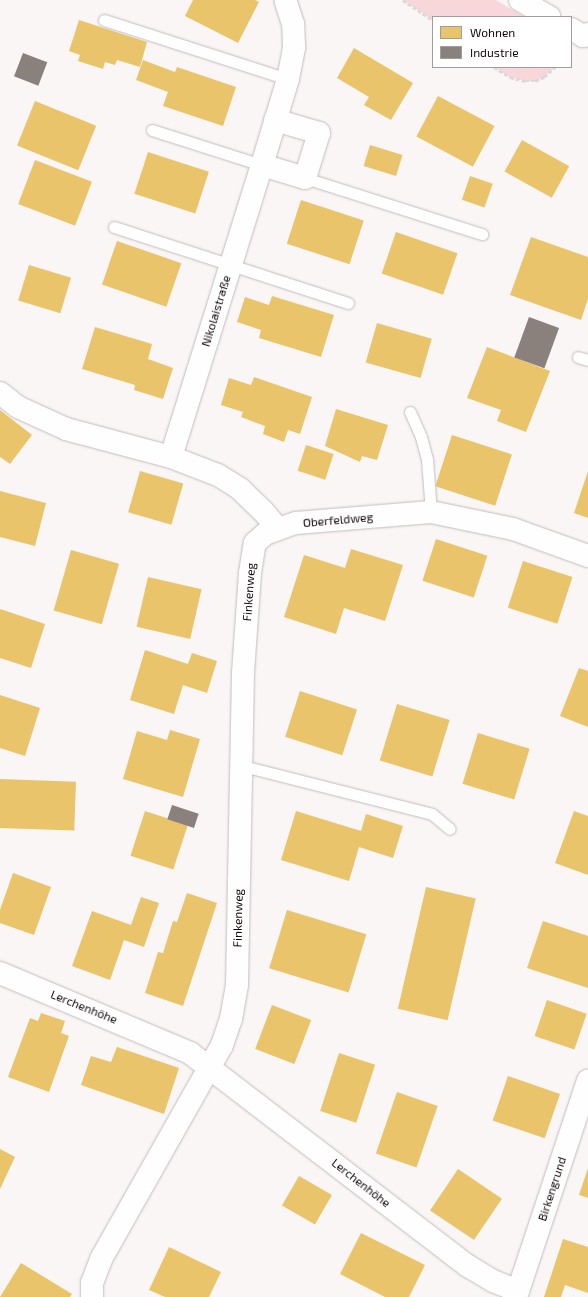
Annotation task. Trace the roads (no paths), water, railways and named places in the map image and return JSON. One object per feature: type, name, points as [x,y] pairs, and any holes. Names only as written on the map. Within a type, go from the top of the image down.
[{"type":"street","name":"Nikolaistraße","points":[[171,457],[288,79],[294,47],[293,24],[285,0]]},
{"type":"street","points":[[520,0],[548,16]]},
{"type":"street","points":[[572,30],[584,36],[588,34]]},
{"type":"street","points":[[262,165],[305,178],[319,133],[275,120]]},
{"type":"street","points":[[0,393],[18,407],[66,429],[171,457],[218,475],[240,489],[263,511],[278,529]]},
{"type":"street","name":"Oberfeldweg","points":[[278,529],[319,520],[431,512],[513,529],[588,556]]},
{"type":"street","name":"Finkenweg","points":[[210,1066],[228,1032],[237,985],[239,765],[251,557],[255,543],[265,534],[278,529]]},
{"type":"street","name":"Lerchenhöhe","points":[[0,973],[169,1043],[210,1066],[468,1266],[517,1294]]},
{"type":"street","points":[[92,1297],[96,1270],[119,1223],[210,1066]]},
{"type":"street","name":"Birkengrund","points":[[517,1294],[588,1081]]},
{"type":"lane","points":[[104,20],[288,79]]},
{"type":"lane","points":[[152,130],[262,165]]},
{"type":"lane","points":[[305,178],[482,234]]},
{"type":"lane","points":[[114,227],[348,303]]},
{"type":"lane","points":[[410,412],[421,437],[426,459],[431,512]]},
{"type":"lane","points":[[239,765],[432,814],[450,828]]}]
